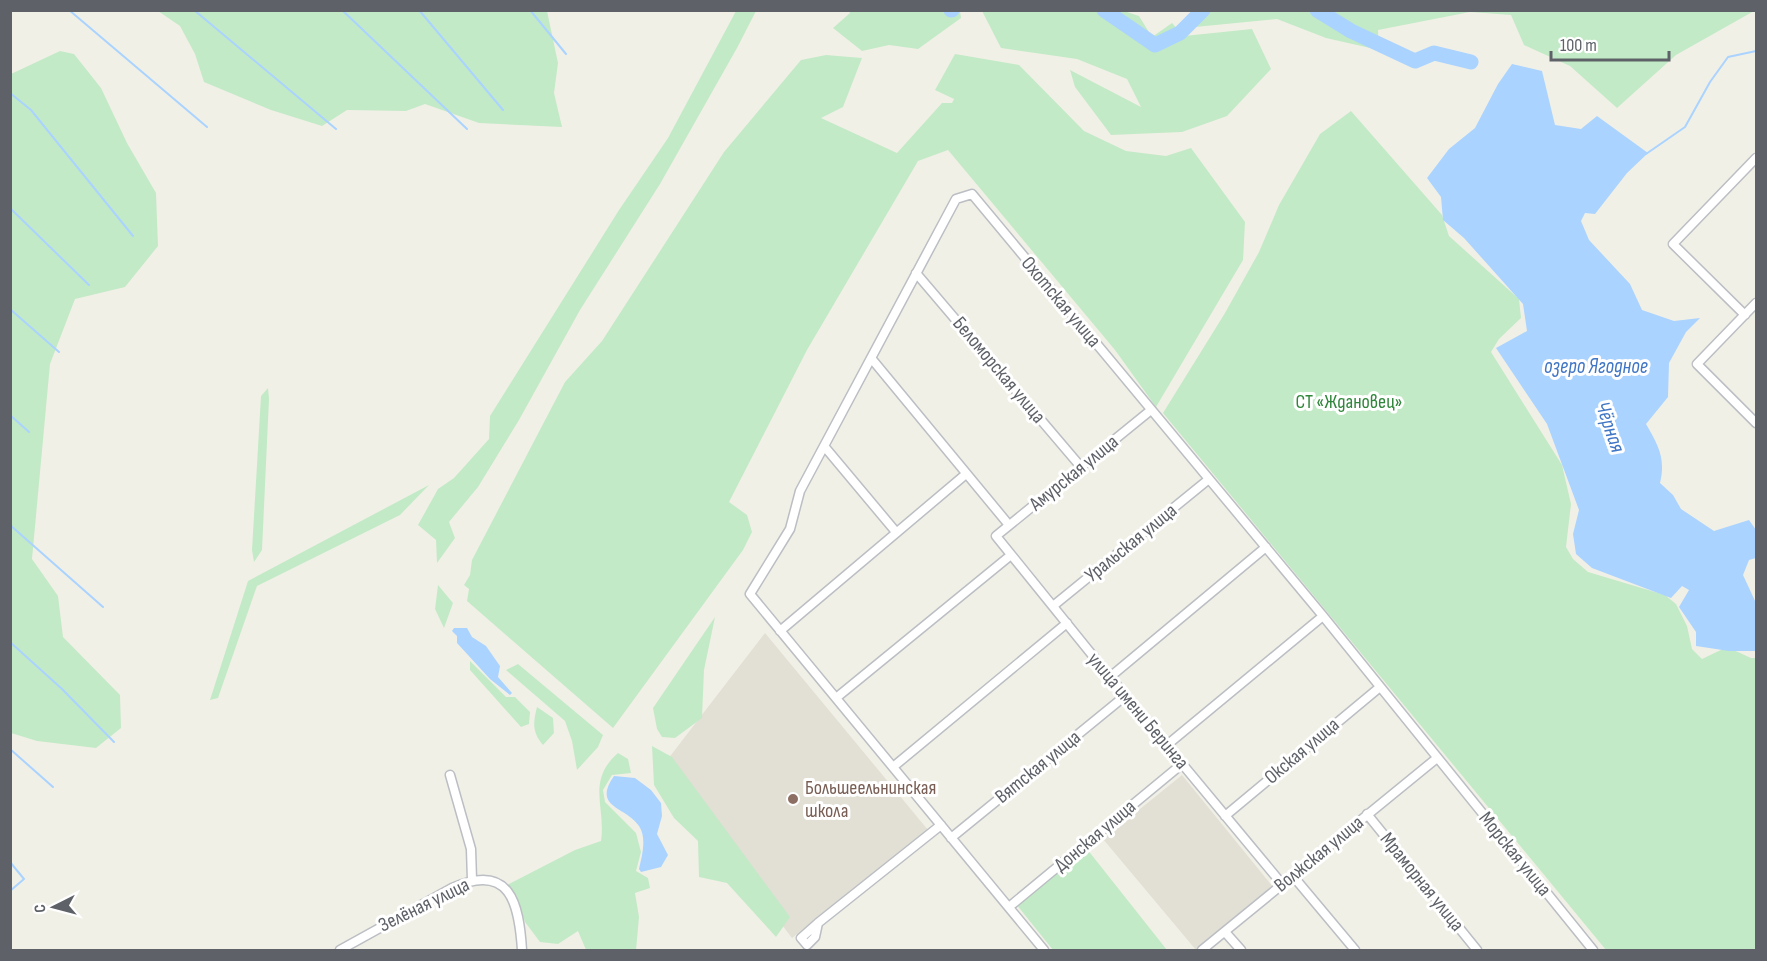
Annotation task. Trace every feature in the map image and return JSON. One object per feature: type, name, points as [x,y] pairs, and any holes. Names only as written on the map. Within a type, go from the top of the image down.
[{"type":"street","points":[[1744,315],[1673,244],[1756,158]]},
{"type":"street","name":"Охотская улица","points":[[916,273],[956,199],[972,194],[1323,616]]},
{"type":"street","points":[[916,273],[800,491],[790,530],[750,594],[1044,951]]},
{"type":"street","name":"Беломорская улица","points":[[916,273],[1081,467]]},
{"type":"street","points":[[1756,303],[1697,364],[1756,423]]},
{"type":"street","points":[[871,358],[1010,525]]},
{"type":"street","name":"Амурская улица","points":[[996,536],[1151,410]]},
{"type":"street","points":[[824,446],[896,532]]},
{"type":"street","points":[[780,630],[966,474]]},
{"type":"street","name":"Уральская улица","points":[[1053,606],[1209,479]]},
{"type":"street","name":"улица имени Беринга","points":[[996,536],[1125,696],[1282,884]]},
{"type":"street","points":[[1110,677],[1266,547]]},
{"type":"street","points":[[836,698],[1011,555]]},
{"type":"street","points":[[1167,745],[1323,616]]},
{"type":"street","name":"Морская улица","points":[[1323,616],[1593,951]]},
{"type":"street","points":[[892,767],[1066,624]]},
{"type":"street","name":"Окская улица","points":[[1225,816],[1380,687]]},
{"type":"street","name":"Вятская улица","points":[[951,838],[1125,696]]},
{"type":"street","name":"Волжская улица","points":[[1202,951],[1437,758]]},
{"type":"street","name":"Донская улица","points":[[1009,907],[1182,764]]},
{"type":"street","points":[[450,775],[471,849],[475,880],[501,884],[513,897],[520,923],[522,951]]},
{"type":"street","name":"Мраморная улица","points":[[1367,814],[1477,951]]},
{"type":"street","points":[[818,923],[941,825]]},
{"type":"street","points":[[1293,876],[1355,951]]},
{"type":"street","name":"Зелёная улица","points":[[340,951],[452,888],[475,880]]},
{"type":"street","points":[[1225,932],[1240,951]]},
{"type":"shaded area","name":"Большеельнинская школа","points":[[765,633],[928,830],[792,938],[661,768]]},
{"type":"shaded area","points":[[1182,775],[1273,887],[1196,950],[1103,839]]},
{"type":"green space","points":[[1192,10],[1754,11],[1676,55],[1617,108],[1570,66],[1524,45],[1511,15],[1470,12],[1378,30],[1379,50],[1326,38],[1277,19],[1195,27]]},
{"type":"green space","points":[[158,11],[547,11],[558,63],[554,93],[562,127],[479,123],[425,104],[406,111],[347,110],[322,126],[271,110],[204,82],[195,54],[180,26]]},
{"type":"green space","points":[[736,11],[756,11],[660,184],[580,310],[519,420],[478,487],[449,522],[455,538],[437,563],[436,540],[418,525],[438,489],[454,478],[489,439],[490,416],[619,210],[668,138]]},
{"type":"green space","points":[[849,11],[960,11],[961,18],[918,49],[889,45],[862,51],[833,28],[850,13]]},
{"type":"green space","points":[[982,11],[1124,11],[1139,16],[1152,37],[1172,23],[1184,36],[1252,29],[1271,69],[1227,116],[1182,132],[1111,135],[1075,87],[1070,70],[1141,107],[1127,79],[1077,59],[1001,48]]},
{"type":"green space","points":[[60,51],[74,54],[101,88],[127,143],[156,193],[158,246],[125,287],[75,299],[50,364],[32,559],[58,596],[63,637],[120,695],[121,728],[96,748],[37,741],[11,733],[11,74]]},
{"type":"green space","points":[[955,54],[1019,65],[1084,131],[1126,151],[1166,156],[1191,148],[1245,222],[1243,260],[1156,407],[1115,350],[948,150],[918,161],[807,350],[729,502],[747,515],[752,532],[743,550],[613,728],[467,601],[469,589],[464,585],[470,575],[472,560],[565,382],[602,341],[724,152],[801,60],[826,55],[862,58],[843,107],[821,118],[897,153],[942,103],[952,103],[954,99],[935,90]]},
{"type":"green space","name":"СТ «Ждановец»","points":[[1351,111],[1442,215],[1449,236],[1519,299],[1521,318],[1499,339],[1491,352],[1562,465],[1571,504],[1566,547],[1573,559],[1588,572],[1665,595],[1676,604],[1687,626],[1692,649],[1702,659],[1727,647],[1756,658],[1756,950],[1606,950],[1163,413],[1225,313],[1259,252],[1279,205],[1320,134]]},
{"type":"green space","points":[[268,388],[262,550],[254,562],[252,550],[261,396]]},
{"type":"green space","points":[[429,485],[400,515],[257,586],[218,698],[210,700],[248,581]]},
{"type":"green space","points":[[438,585],[453,603],[444,628],[435,609]]},
{"type":"green space","points":[[715,617],[704,670],[702,718],[675,738],[662,737],[657,729],[653,708]]},
{"type":"green space","points":[[470,661],[506,697],[515,697],[530,712],[529,724],[521,727],[470,670]]},
{"type":"green space","points":[[518,664],[603,735],[598,747],[577,770],[572,741],[565,721],[506,670]]},
{"type":"green space","points":[[537,707],[553,718],[554,733],[543,745],[534,727]]},
{"type":"green space","points":[[652,746],[672,757],[790,917],[776,937],[727,883],[699,877],[698,841],[674,818],[654,785]]},
{"type":"green space","points":[[618,753],[628,759],[631,773],[612,775],[603,790],[605,802],[636,833],[641,852],[636,871],[648,878],[650,888],[635,893],[639,917],[636,950],[586,950],[578,931],[558,944],[540,942],[525,922],[516,895],[507,885],[575,850],[601,841],[600,784],[608,763]]},
{"type":"green space","points":[[1087,849],[1167,950],[1053,950],[1016,904]]},
{"type":"water","name":"озеро Ягодное","points":[[1512,64],[1542,71],[1555,125],[1581,129],[1597,116],[1648,153],[1627,173],[1595,214],[1585,213],[1581,221],[1589,240],[1630,284],[1642,310],[1674,321],[1700,318],[1686,332],[1669,363],[1668,397],[1646,424],[1660,452],[1662,474],[1660,483],[1673,495],[1681,509],[1714,531],[1749,520],[1756,530],[1756,558],[1749,560],[1743,575],[1756,603],[1756,651],[1729,651],[1696,646],[1696,632],[1679,607],[1689,590],[1682,586],[1671,598],[1592,568],[1576,554],[1573,534],[1579,510],[1547,424],[1496,348],[1527,331],[1523,304],[1464,238],[1443,220],[1441,197],[1427,178],[1449,149],[1475,128],[1498,84]]},
{"type":"water","points":[[454,628],[467,628],[472,637],[486,646],[500,666],[498,677],[512,693],[510,695],[490,679],[457,643],[457,636],[452,631]]},
{"type":"water","points":[[614,776],[635,778],[651,790],[661,803],[662,816],[657,834],[668,855],[661,867],[641,872],[639,869],[643,836],[633,819],[609,801],[608,787]]},
{"type":"waterway","points":[[69,10],[207,127]]},
{"type":"waterway","points":[[194,10],[336,129]]},
{"type":"waterway","points":[[342,10],[467,129]]},
{"type":"waterway","points":[[419,10],[503,110]]},
{"type":"waterway","points":[[530,10],[566,54]]},
{"type":"waterway","name":"Чёрная","points":[[1104,10],[1155,45],[1180,33],[1203,10]]},
{"type":"waterway","name":"Чёрная","points":[[1317,10],[1351,31],[1415,61],[1434,53],[1471,62]]},
{"type":"waterway","points":[[1646,154],[1685,127],[1710,82],[1728,57],[1756,51]]},
{"type":"waterway","points":[[10,93],[31,110],[133,236]]},
{"type":"waterway","points":[[10,208],[89,285]]},
{"type":"waterway","points":[[10,309],[59,352]]},
{"type":"waterway","points":[[10,415],[29,432]]},
{"type":"waterway","points":[[10,525],[103,607]]},
{"type":"waterway","points":[[10,642],[62,689],[114,742]]},
{"type":"waterway","points":[[10,749],[53,787]]},
{"type":"waterway","points":[[10,862],[24,879],[10,891]]},
{"type":"place","name":"Большеельнинская школа","points":[[793,799]]}]
